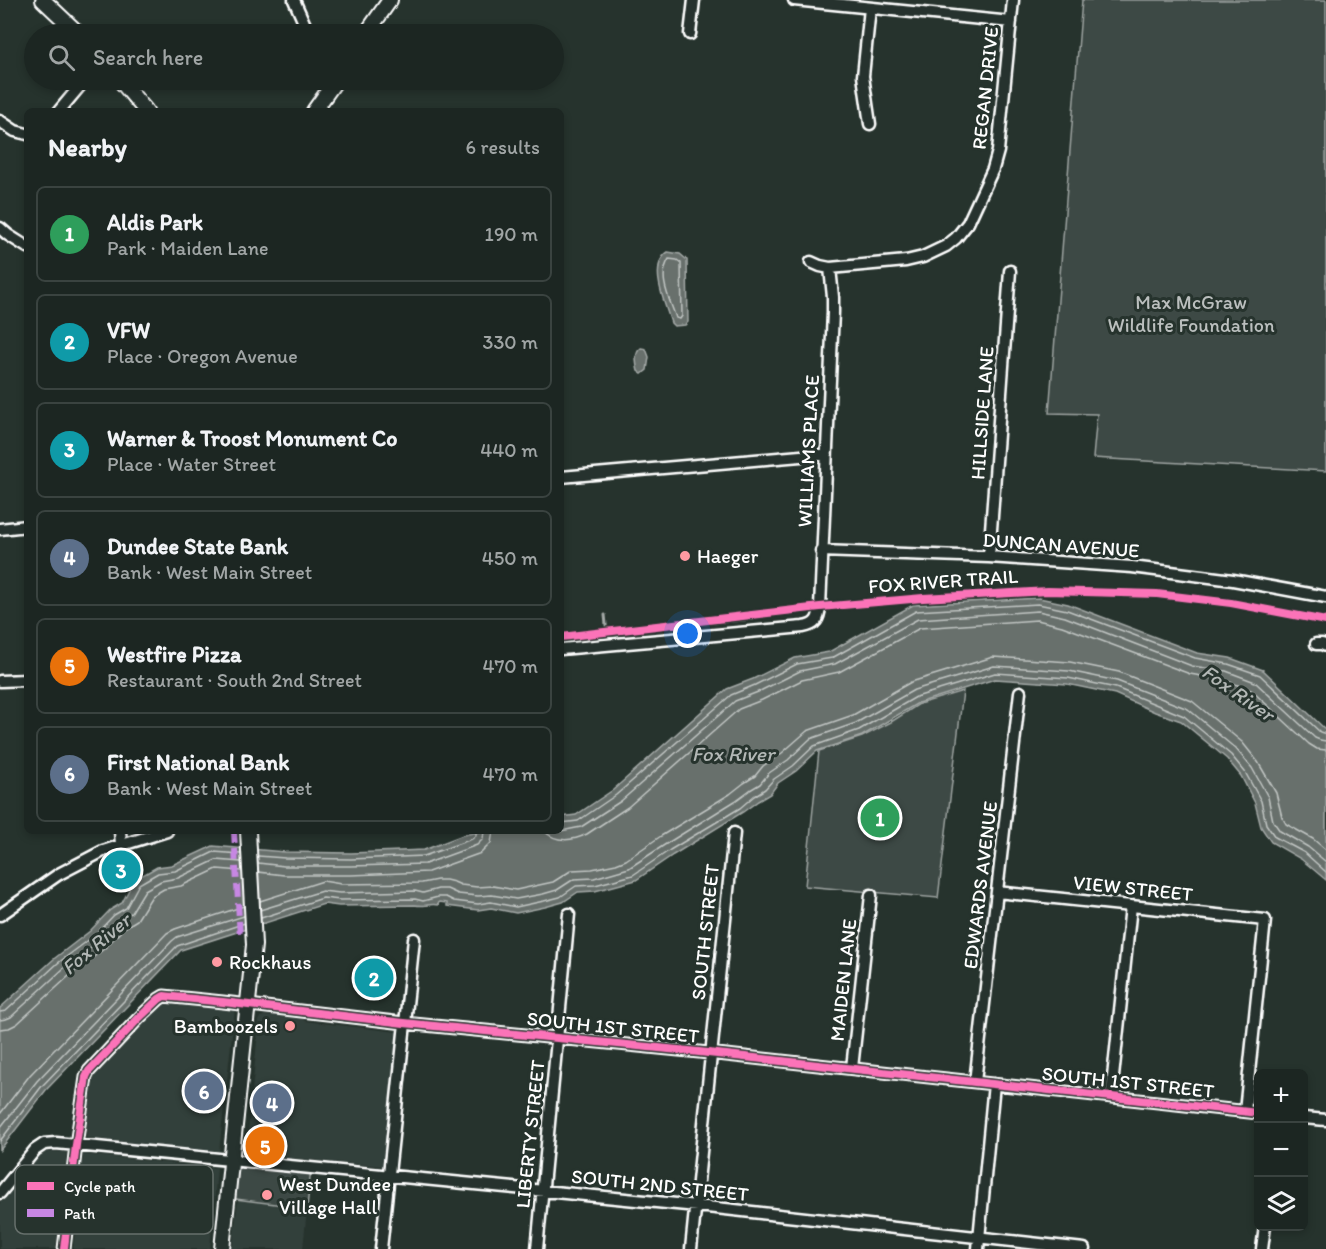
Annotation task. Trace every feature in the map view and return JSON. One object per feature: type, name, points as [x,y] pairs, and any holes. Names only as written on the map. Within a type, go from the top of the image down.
[{"type":"main road","points":[[43,0],[68,24]]},
{"type":"main road","points":[[373,24],[390,0]]},
{"type":"main road","points":[[128,90],[143,108]]},
{"type":"main road","points":[[316,108],[327,90]]},
{"type":"main road","points":[[222,1249],[254,940],[248,834]]},
{"type":"street","points":[[294,0],[305,24]]},
{"type":"street","points":[[690,34],[694,0]]},
{"type":"street","points":[[794,0],[1011,22]]},
{"type":"street","name":"REGAN DRIVE","points":[[830,268],[913,260],[939,250],[956,238],[965,228],[995,165],[999,147],[1013,0]]},
{"type":"street","points":[[870,8],[863,66],[870,124]]},
{"type":"street","points":[[62,108],[77,90]]},
{"type":"street","points":[[0,121],[15,132],[24,134]]},
{"type":"street","points":[[0,228],[24,245]]},
{"type":"street","points":[[811,261],[830,268]]},
{"type":"street","name":"WILLIAMS PLACE","points":[[564,649],[803,627],[813,624],[819,615],[833,304],[830,268]]},
{"type":"street","name":"HILLSIDE LANE","points":[[989,557],[1010,271]]},
{"type":"street","points":[[564,477],[826,455]]},
{"type":"street","points":[[0,529],[24,526]]},
{"type":"street","name":"DUNCAN AVENUE","points":[[821,551],[989,557],[1168,571],[1241,581],[1326,597]]},
{"type":"street","points":[[0,681],[24,680]]},
{"type":"street","name":"EDWARDS AVENUE","points":[[975,1082],[1020,692]]},
{"type":"street","name":"SOUTH STREET","points":[[691,1249],[734,833]]},
{"type":"street","points":[[120,834],[121,844]]},
{"type":"street","points":[[0,915],[59,874],[103,851],[156,834]]},
{"type":"street","name":"VIEW STREET","points":[[997,892],[1265,920],[1245,1111]]},
{"type":"street","name":"MAIDEN LANE","points":[[852,1068],[871,895]]},
{"type":"street","points":[[1111,1096],[1131,906]]},
{"type":"street","name":"LIBERTY STREET","points":[[537,1249],[569,914]]},
{"type":"street","points":[[381,1249],[414,939]]},
{"type":"street","name":"SOUTH 1ST STREET","points":[[76,1145],[85,1080],[89,1071],[161,997],[168,996],[1254,1112]]},
{"type":"street","points":[[978,1249],[994,1084]]},
{"type":"street","points":[[1308,1118],[1326,1120]]},
{"type":"street","name":"SOUTH 2ND STREET","points":[[23,1165],[38,1148],[56,1143],[543,1191],[1084,1249]]},
{"type":"street","points":[[74,1165],[76,1145]]},
{"type":"street","name":"SOUTH 2ND STREET","points":[[0,1193],[15,1175]]},
{"type":"street","points":[[1262,1249],[1264,1231]]},
{"type":"street","points":[[64,1249],[66,1234]]},
{"type":"shaded area","points":[[164,999],[235,1008],[219,1152],[86,1138],[92,1073]]},
{"type":"shaded area","points":[[265,1015],[398,1032],[384,1163],[381,1166],[249,1156],[246,1153],[259,1021]]},
{"type":"shaded area","points":[[52,1151],[67,1152],[66,1165],[30,1165],[40,1154]]},
{"type":"shaded area","points":[[83,1154],[188,1165],[82,1165]]},
{"type":"shaded area","points":[[213,1168],[217,1168],[213,1214]]},
{"type":"shaded area","points":[[15,1184],[15,1234],[58,1234],[56,1249],[0,1249],[0,1202]]},
{"type":"shaded area","points":[[238,1199],[307,1209],[303,1249],[232,1249]]},
{"type":"shaded area","points":[[75,1234],[211,1234],[210,1249],[73,1249]]},
{"type":"green space","name":"Max McGraw Wildlife Foundation","points":[[1082,0],[1326,0],[1326,471],[1093,458],[1097,414],[1049,413]]},
{"type":"green space","points":[[963,691],[938,898],[805,886],[819,751],[862,737],[919,704]]},
{"type":"green space","points":[[232,1161],[311,1168],[307,1208],[228,1198]]},
{"type":"water","points":[[668,252],[680,254],[687,260],[688,322],[685,325],[674,326],[671,323],[662,296],[658,276],[659,266],[662,258]]},
{"type":"water","points":[[641,348],[646,349],[649,357],[647,370],[642,374],[638,371],[636,362],[636,355]]},
{"type":"water","name":"Fox River","points":[[1039,598],[1068,604],[1197,653],[1230,658],[1263,670],[1326,730],[1326,880],[1301,859],[1271,842],[1261,827],[1255,803],[1241,776],[1227,759],[1181,721],[1115,694],[1067,684],[995,679],[918,703],[862,736],[817,751],[796,771],[778,783],[770,794],[636,880],[595,891],[578,892],[563,902],[516,913],[491,908],[478,910],[447,906],[447,903],[439,902],[438,905],[422,906],[324,904],[181,950],[46,1090],[0,1150],[0,1008],[55,958],[90,931],[110,910],[122,903],[134,880],[157,867],[172,865],[213,846],[285,852],[351,853],[424,850],[468,834],[564,834],[564,817],[576,815],[613,790],[727,689],[795,658],[829,652],[913,605]]},
{"type":"waterway","points":[[605,615],[607,634],[753,619]]},
{"type":"marked path","points":[[234,834],[240,938]]},
{"type":"cycle path","name":"FOX RIVER TRAIL","points":[[564,637],[820,607],[1048,591],[1157,594],[1231,603],[1326,621]]},
{"type":"cycle path","points":[[74,1165],[86,1077],[89,1071],[138,1019],[164,996],[1254,1113]]},
{"type":"cycle path","points":[[64,1249],[66,1234]]},
{"type":"place","name":"Haeger","points":[[685,556]]},
{"type":"place","name":"Aldis Park","points":[[880,818]]},
{"type":"place","name":"Warner & Troost Monument Co","points":[[121,870]]},
{"type":"place","name":"Rockhaus","points":[[217,962]]},
{"type":"place","name":"VFW","points":[[374,978]]},
{"type":"place","name":"Bamboozels","points":[[290,1026]]},
{"type":"place","name":"First National Bank","points":[[204,1091]]},
{"type":"place","name":"Dundee State Bank","points":[[272,1103]]},
{"type":"place","name":"Westfire Pizza","points":[[265,1146]]},
{"type":"place","name":"West Dundee Village Hall","points":[[267,1195]]}]
